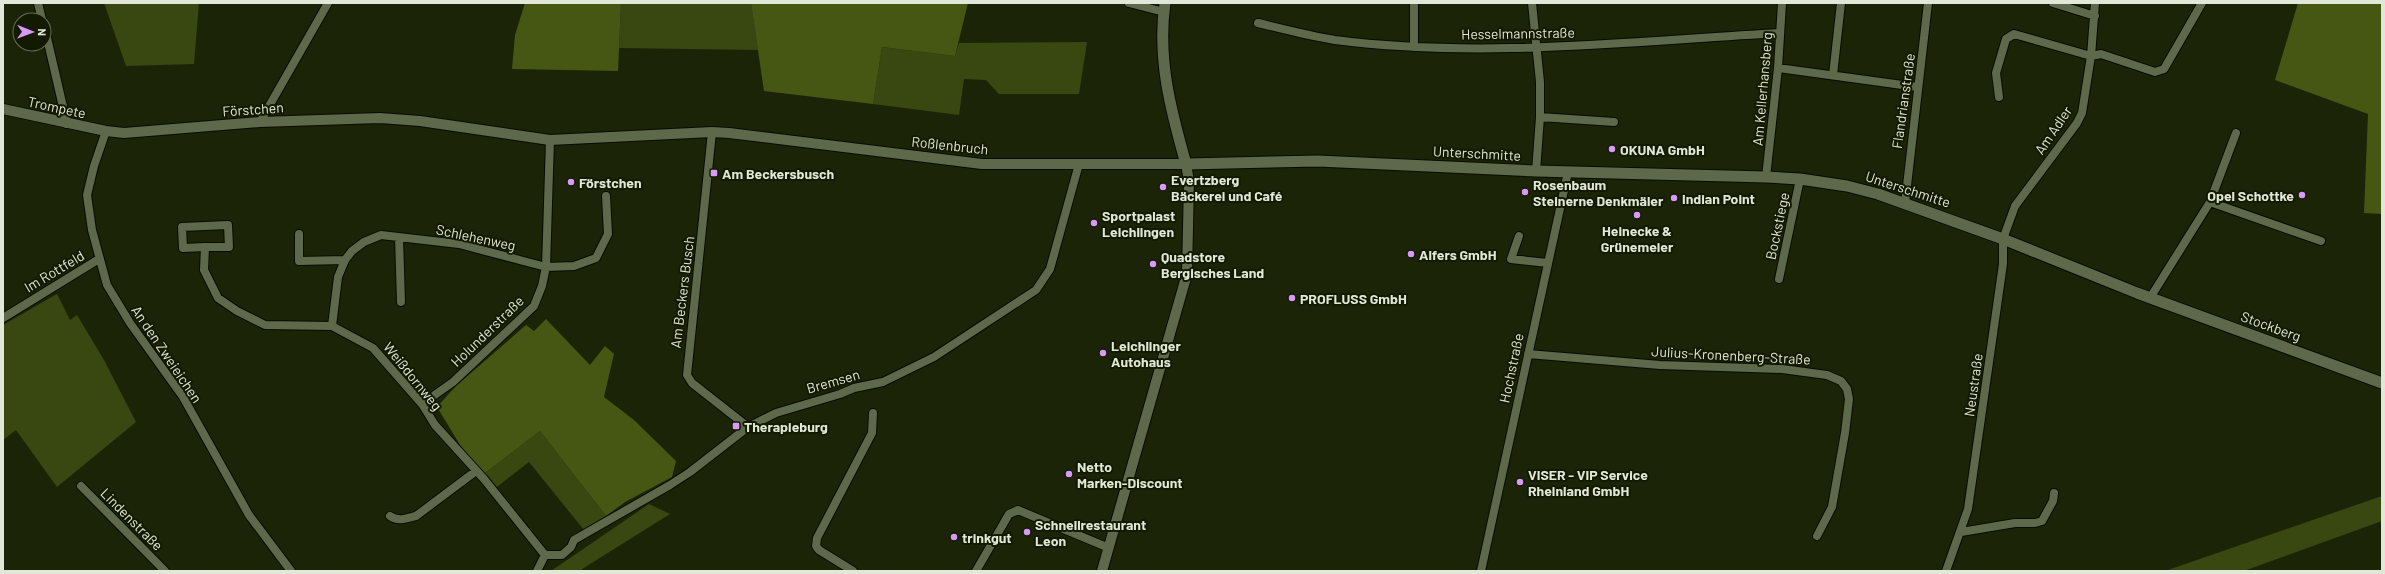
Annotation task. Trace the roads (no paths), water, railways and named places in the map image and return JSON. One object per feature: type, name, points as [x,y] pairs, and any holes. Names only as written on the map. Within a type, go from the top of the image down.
[{"type":"main road","points":[[1164,8],[1164,70],[1170,105],[1186,164]]},
{"type":"main road","name":"Unterschmitte","points":[[1186,164],[1318,161],[1536,171],[1766,177]]},
{"type":"main road","points":[[1766,177],[1800,179]]},
{"type":"main road","name":"Unterschmitte","points":[[1800,179],[1847,186],[1905,203],[2003,239]]},
{"type":"main road","name":"Stockberg","points":[[2003,239],[2150,298],[2382,383]]},
{"type":"street","points":[[260,122],[328,3]]},
{"type":"street","points":[[1129,3],[1164,8]]},
{"type":"street","points":[[1414,3],[1414,47]]},
{"type":"street","points":[[1532,3],[1540,82],[1540,117],[1536,171]]},
{"type":"street","name":"Am Kellerhansberg","points":[[1766,177],[1778,68],[1782,3]]},
{"type":"street","points":[[1833,74],[1841,3]]},
{"type":"street","name":"Flandrianstraße","points":[[1905,203],[1917,87],[1928,3]]},
{"type":"street","points":[[2054,3],[2095,16]]},
{"type":"street","name":"Am Adler","points":[[2003,239],[2015,206],[2082,113],[2091,56],[2095,3]]},
{"type":"street","points":[[1999,97],[1996,74],[2006,39],[2014,34],[2091,56],[2101,54],[2155,72],[2164,68],[2202,3]]},
{"type":"street","name":"Hesselmannstraße","points":[[1258,23],[1334,40],[1414,47],[1536,47],[1780,33]]},
{"type":"street","points":[[50,52],[67,124]]},
{"type":"street","points":[[1778,68],[1833,74],[1917,87]]},
{"type":"street","name":"Trompete","points":[[3,109],[106,132]]},
{"type":"street","points":[[1540,117],[1614,122]]},
{"type":"street","name":"Förstchen","points":[[106,132],[149,132],[260,122],[393,119],[420,121],[550,140],[712,132]]},
{"type":"street","name":"An den Zweieichen","points":[[106,132],[94,166],[87,195],[99,259],[107,285],[130,323],[183,397],[249,515],[291,571]]},
{"type":"street","name":"Roßlenbruch","points":[[712,132],[960,162],[997,165],[1186,164]]},
{"type":"street","name":"Am Beckers Busch","points":[[712,132],[687,375],[692,383],[748,427]]},
{"type":"street","points":[[2150,298],[2210,202],[2236,133]]},
{"type":"street","name":"Holunderstraße","points":[[422,404],[454,382],[534,306],[542,286],[546,267],[550,140]]},
{"type":"street","name":"Bremsen","points":[[545,554],[562,555],[571,547],[574,540],[645,501],[690,472],[748,427],[776,413],[840,394],[854,388],[883,382],[909,370],[934,357],[1036,290],[1046,277],[1056,251],[1079,164]]},
{"type":"street","points":[[1102,571],[1187,274],[1189,181],[1186,164]]},
{"type":"street","name":"Hochstraße","points":[[1481,571],[1568,172]]},
{"type":"street","name":"Bockstiege","points":[[1779,279],[1800,179]]},
{"type":"street","name":"Schlehenweg","points":[[332,326],[338,277],[345,260],[352,251],[364,242],[381,235],[399,237],[458,244],[546,267],[574,266],[596,258],[608,234],[606,196]]},
{"type":"street","points":[[2210,202],[2321,240]]},
{"type":"street","points":[[228,225],[230,247],[205,247],[183,248],[182,227],[228,225]]},
{"type":"street","points":[[299,234],[300,261],[345,260]]},
{"type":"street","points":[[1519,236],[1511,259],[1548,264]]},
{"type":"street","points":[[399,237],[401,302]]},
{"type":"street","name":"Neustraße","points":[[1946,571],[1968,509],[2003,264],[2003,239]]},
{"type":"street","name":"Weißdornweg","points":[[205,247],[204,270],[218,298],[237,311],[265,325],[332,326],[373,348],[422,404],[435,425],[476,472],[484,479],[545,554]]},
{"type":"street","name":"Im Rottfeld","points":[[3,318],[99,259]]},
{"type":"street","name":"Julius-Kronenberg-Straße","points":[[1528,354],[1660,365],[1782,369],[1827,375],[1841,381],[1847,389],[1849,399],[1845,433],[1832,507],[1817,536]]},
{"type":"street","points":[[854,571],[819,550],[816,546],[817,538],[872,433],[873,413]]},
{"type":"street","points":[[390,516],[394,519],[404,519],[416,516],[476,472]]},
{"type":"street","name":"Lindenstraße","points":[[81,486],[165,571]]},
{"type":"street","points":[[1961,532],[2016,523],[2035,524],[2042,521],[2053,501],[2054,493]]},
{"type":"street","points":[[976,571],[1009,514],[1015,510],[1022,510],[1109,548]]},
{"type":"street","points":[[537,571],[545,554]]},
{"type":"place","name":"OKUNA GmbH","points":[[1612,149]]},
{"type":"place","name":"Am Beckersbusch","points":[[714,173]]},
{"type":"place","name":"Förstchen","points":[[571,182]]},
{"type":"place","name":"Evertzberg Bäckerei und Café","points":[[1163,187]]},
{"type":"place","name":"Rosenbaum Steinerne Denkmäler","points":[[1525,192]]},
{"type":"place","name":"Opel Schottke","points":[[2302,195]]},
{"type":"place","name":"Indian Point","points":[[1674,198]]},
{"type":"place","name":"Heinecke & Grünemeier","points":[[1637,215]]},
{"type":"place","name":"Sportpalast Leichlingen","points":[[1094,223]]},
{"type":"place","name":"Alfers GmbH","points":[[1411,254]]},
{"type":"place","name":"Quadstore Bergisches Land","points":[[1153,264]]},
{"type":"place","name":"PROFLUSS GmbH","points":[[1292,298]]},
{"type":"place","name":"Leichlinger Autohaus","points":[[1103,353]]},
{"type":"place","name":"Therapieburg","points":[[736,426]]},
{"type":"place","name":"Netto Marken-Discount","points":[[1069,474]]},
{"type":"place","name":"VISER - VIP Service Rheinland GmbH","points":[[1520,482]]},
{"type":"place","name":"Schnellrestaurant Leon","points":[[1027,532]]},
{"type":"place","name":"trinkgut","points":[[954,537]]}]
